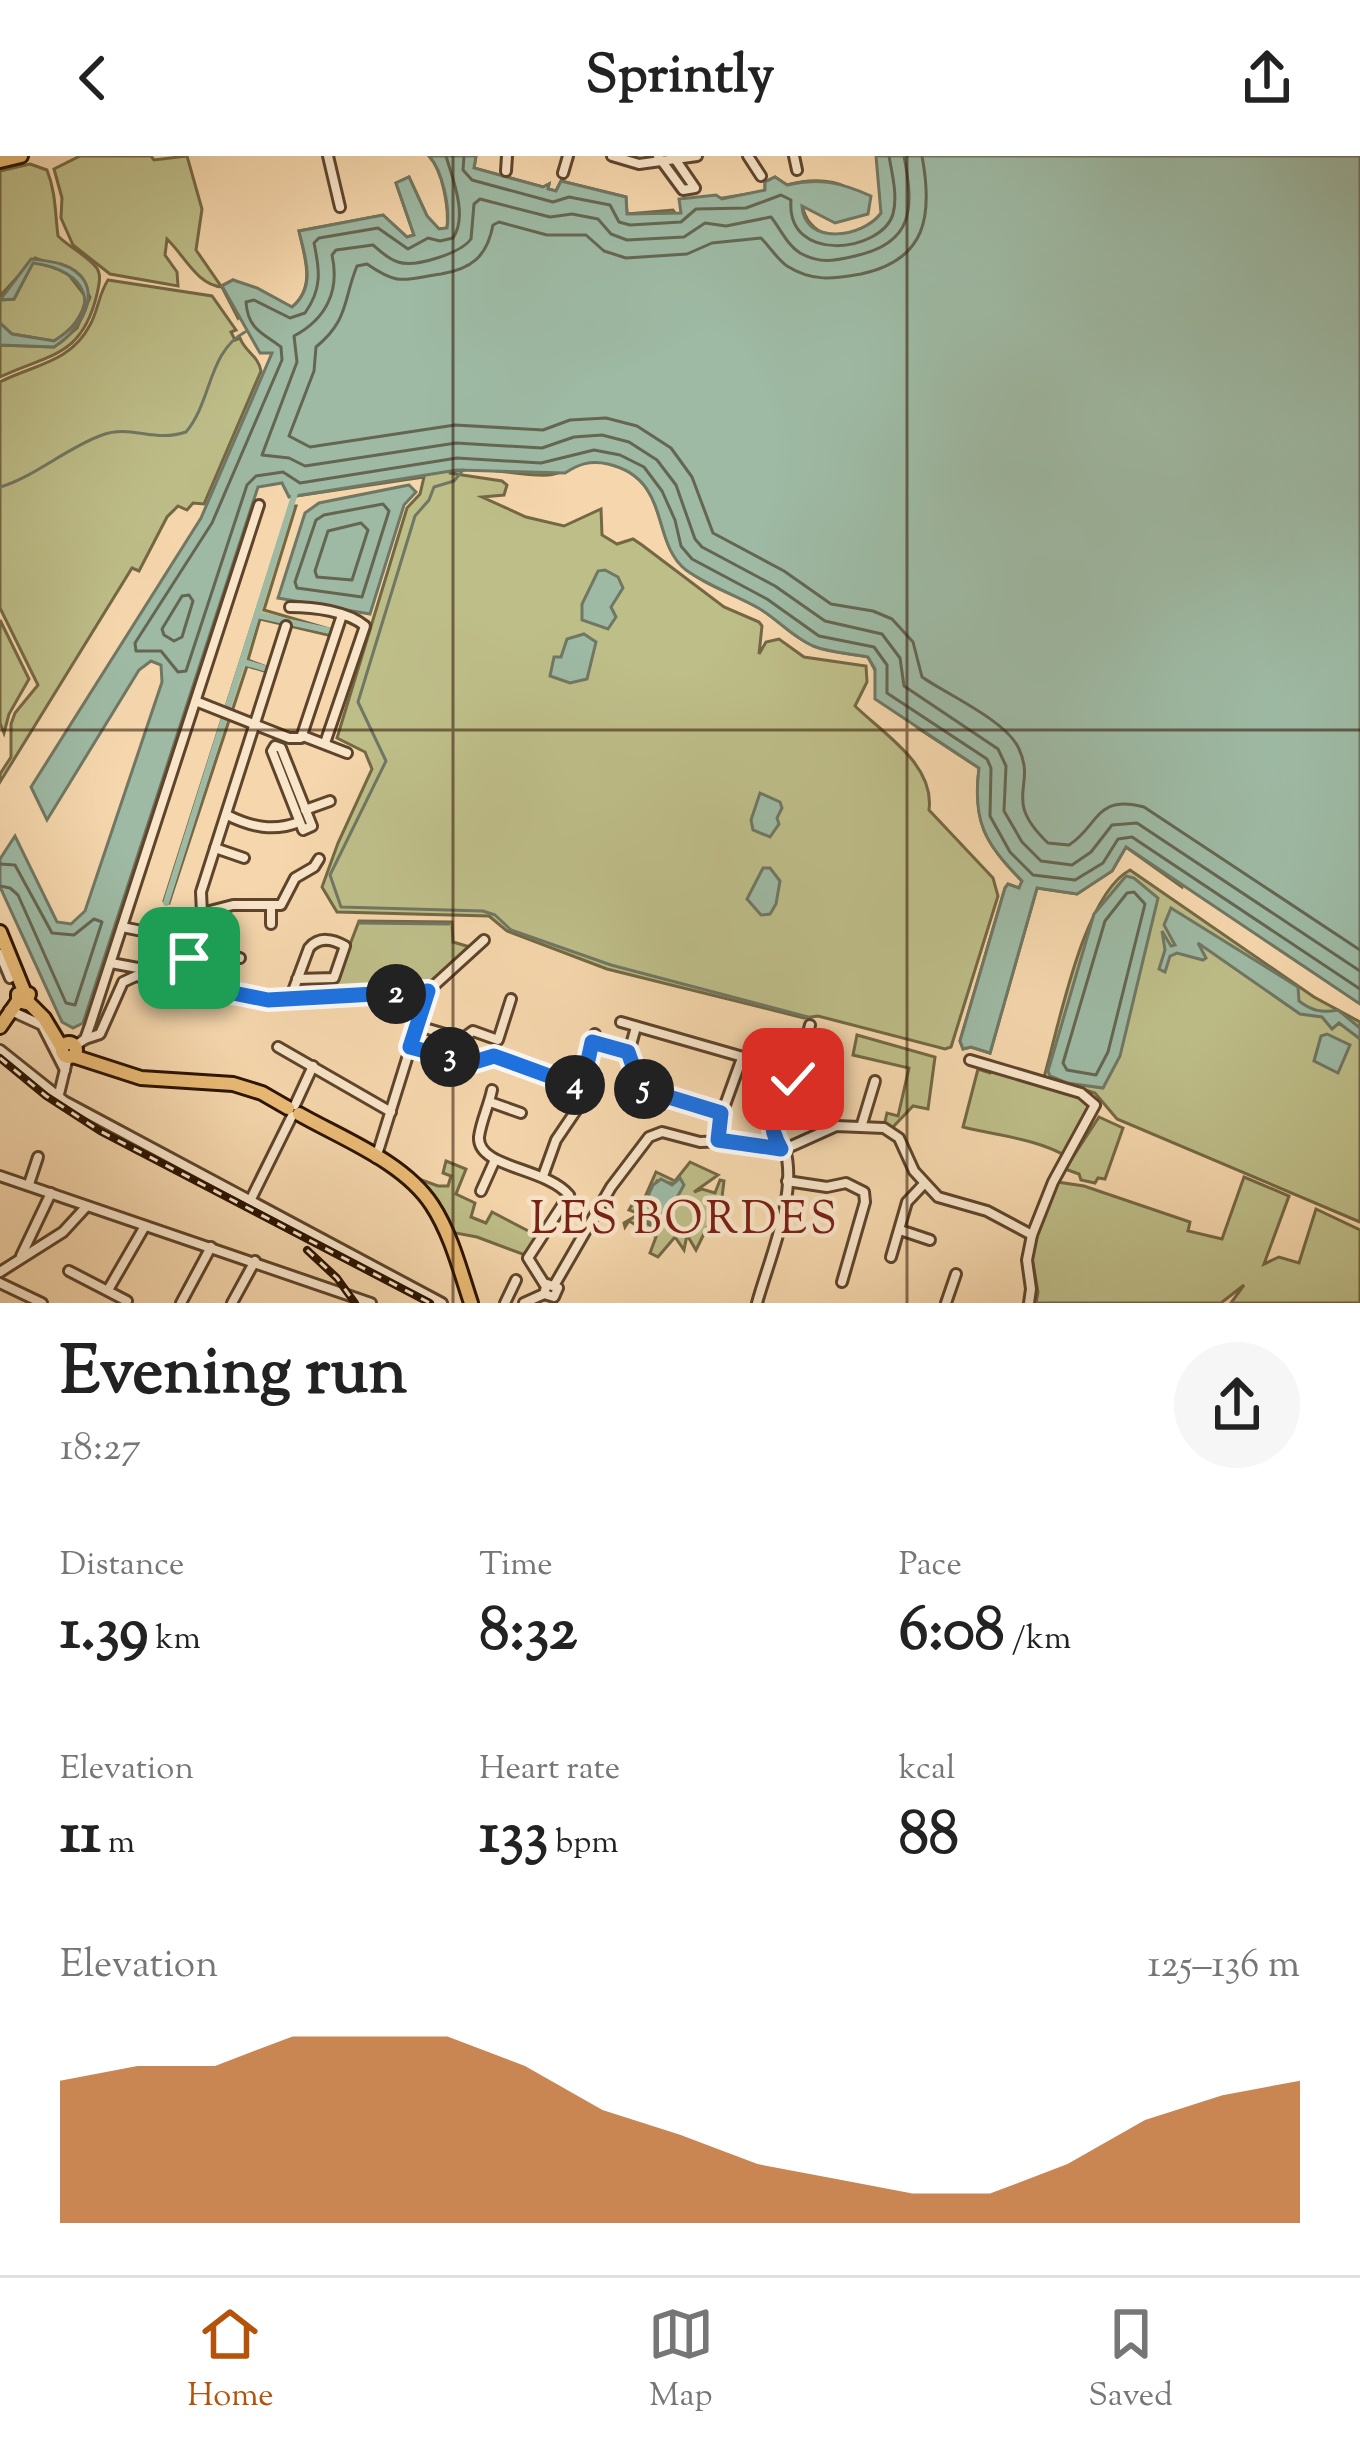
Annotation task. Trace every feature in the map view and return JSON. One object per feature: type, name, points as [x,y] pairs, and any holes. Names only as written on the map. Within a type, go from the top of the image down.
[{"type":"main road","points":[[0,161],[21,156]]},
{"type":"main road","points":[[0,932],[16,991],[71,1051],[141,1078],[233,1084],[262,1093],[409,1178],[444,1228],[470,1302]]},
{"type":"main road","points":[[0,1027],[16,991]]},
{"type":"street","points":[[328,156],[340,207]]},
{"type":"street","points":[[506,171],[507,156]]},
{"type":"street","points":[[563,173],[568,156]]},
{"type":"street","points":[[612,156],[639,164],[697,156]]},
{"type":"street","points":[[748,156],[761,176]]},
{"type":"street","points":[[794,156],[797,170]]},
{"type":"street","points":[[660,158],[683,190],[695,188],[674,158]]},
{"type":"street","points":[[59,1094],[71,1051],[111,963],[259,505]]},
{"type":"street","points":[[290,607],[342,615],[362,622],[365,629],[325,743]]},
{"type":"street","points":[[303,736],[342,615]]},
{"type":"street","points":[[122,927],[174,935],[196,926],[214,848],[286,626]]},
{"type":"street","points":[[197,703],[293,739],[303,736],[347,753]]},
{"type":"street","points":[[274,731],[272,751],[305,816]]},
{"type":"street","points":[[227,815],[282,829],[330,801]]},
{"type":"street","points":[[214,848],[244,858]]},
{"type":"street","points":[[271,924],[274,906],[295,878],[319,859]]},
{"type":"street","points":[[202,913],[233,905],[274,906]]},
{"type":"street","points":[[290,999],[297,979],[315,942],[324,939],[345,946],[334,978],[297,979]]},
{"type":"street","points":[[376,1158],[428,991],[484,940]]},
{"type":"street","points":[[143,969],[151,945]]},
{"type":"street","points":[[169,977],[174,963],[214,951],[240,958]]},
{"type":"street","points":[[0,955],[16,991],[38,1021],[71,1051]]},
{"type":"street","points":[[111,963],[268,1000],[428,991]]},
{"type":"street","points":[[71,1051],[100,1034],[128,978],[169,977]]},
{"type":"street","points":[[418,1026],[462,1039],[473,1030],[498,1040],[511,999]]},
{"type":"street","points":[[621,1022],[757,1061]]},
{"type":"street","points":[[757,1303],[778,1240],[787,1181],[783,1149],[772,1132],[772,1108],[780,1083],[796,1076],[810,1025]]},
{"type":"street","points":[[637,1027],[628,1052],[640,1086],[721,1113]]},
{"type":"street","points":[[543,1176],[556,1140],[576,1114],[594,1038],[628,1052]]},
{"type":"street","points":[[410,1047],[471,1063],[494,1056],[582,1088]]},
{"type":"street","points":[[278,1048],[391,1112]]},
{"type":"street","points":[[0,1050],[64,1101],[442,1303]]},
{"type":"street","points":[[718,1140],[721,1113],[742,1058]]},
{"type":"street","points":[[970,1060],[1081,1093],[1094,1103],[1095,1111],[1053,1182],[1032,1235],[1027,1260],[1029,1303]]},
{"type":"street","points":[[250,1201],[313,1066]]},
{"type":"street","points":[[862,1124],[875,1081]]},
{"type":"street","points":[[492,1090],[478,1140],[483,1153],[494,1162],[543,1176],[569,1195],[528,1258],[552,1294]]},
{"type":"street","points":[[490,1102],[521,1113]]},
{"type":"street","points":[[524,1303],[552,1294],[611,1187],[649,1137],[662,1132],[700,1142],[783,1149],[826,1129],[862,1124],[896,1134],[923,1185],[946,1201],[987,1210],[1032,1235]]},
{"type":"street","points":[[29,1184],[38,1157]]},
{"type":"street","points":[[481,1191],[494,1162]]},
{"type":"street","points":[[0,1176],[255,1261],[345,1299],[371,1303]]},
{"type":"street","points":[[787,1181],[827,1187],[846,1183],[864,1192],[842,1282]]},
{"type":"street","points":[[892,1257],[907,1202],[923,1185]]},
{"type":"street","points":[[20,1257],[51,1192]]},
{"type":"street","points":[[0,1270],[63,1232],[86,1208]]},
{"type":"street","points":[[108,1290],[145,1226]]},
{"type":"street","points":[[899,1230],[930,1240]]},
{"type":"street","points":[[181,1303],[211,1247]]},
{"type":"street","points":[[232,1303],[255,1261]]},
{"type":"street","points":[[69,1270],[127,1301]]},
{"type":"street","points":[[946,1303],[956,1274]]},
{"type":"street","points":[[506,1303],[517,1280]]},
{"type":"street","points":[[0,1283],[42,1303]]},
{"type":"green space","points":[[80,156],[151,156],[154,160],[187,156],[202,209],[196,250],[221,286],[233,280],[292,307],[306,281],[299,231],[383,215],[407,237],[414,235],[396,183],[409,177],[427,216],[439,229],[447,228],[444,190],[429,156],[476,156],[474,168],[543,187],[549,184],[548,189],[556,191],[561,181],[626,197],[627,214],[673,210],[680,220],[711,200],[765,191],[765,182],[775,177],[787,185],[834,183],[849,188],[802,200],[808,220],[822,233],[863,243],[891,223],[891,156],[947,156],[930,195],[903,228],[852,275],[831,280],[808,275],[763,277],[624,296],[441,301],[450,283],[439,301],[386,310],[343,341],[328,344],[308,336],[288,317],[268,324],[264,316],[244,311],[238,318],[222,287],[198,275],[167,239],[165,255],[177,272],[178,286],[110,274],[73,245],[61,218],[62,198],[54,169]]},
{"type":"green space","points":[[1360,156],[1182,887],[1126,847],[1112,871],[1077,894],[1037,888],[990,1053],[963,1049],[960,1041],[1005,888],[1008,884],[1019,888],[1022,881],[998,855],[984,830],[978,803],[979,768],[918,728],[885,689],[868,657],[807,643],[761,609],[689,571],[673,554],[644,485],[631,473],[609,464],[586,463],[549,475],[473,469],[449,473],[502,481],[507,485],[504,495],[482,497],[526,517],[564,526],[601,509],[602,535],[617,544],[633,539],[724,607],[759,622],[759,654],[766,642],[779,639],[804,657],[866,666],[867,682],[855,706],[916,765],[929,794],[929,810],[993,878],[998,896],[951,1047],[818,1016],[804,1018],[607,969],[507,931],[489,916],[337,912],[322,887],[372,769],[365,752],[337,738],[407,508],[420,494],[424,477],[296,496],[301,379],[942,400],[1026,903]]},
{"type":"green space","points":[[30,164],[47,170],[58,236],[96,267],[99,283],[90,315],[72,342],[48,358],[0,377],[0,345],[54,347],[77,328],[90,297],[76,273],[35,258],[0,296],[0,171]]},
{"type":"green space","points":[[33,262],[65,270],[86,297],[75,323],[54,341],[12,334],[0,323],[0,300],[14,299]]},
{"type":"green space","points":[[108,280],[212,296],[236,330],[231,332],[235,340],[240,338],[261,371],[204,504],[193,503],[187,510],[178,506],[167,517],[139,571],[132,568],[0,782],[11,757],[15,713],[38,685],[0,608],[0,382],[51,361],[82,338]]},
{"type":"green space","points":[[290,506],[296,506],[264,610],[333,630],[332,636],[260,619],[248,660],[272,669],[271,673],[247,666],[169,903],[164,901]]},
{"type":"green space","points":[[0,620],[29,679],[4,733],[0,723]]},
{"type":"green space","points":[[1130,870],[1314,997],[1360,1022],[1360,1222],[1117,1119],[1095,1093],[1044,1077],[1086,933],[1113,884]]},
{"type":"green space","points":[[359,921],[452,922],[453,942],[470,947],[424,989],[331,994]]},
{"type":"green space","points":[[857,1035],[935,1057],[928,1109],[913,1106],[892,1128],[884,1126],[887,1113],[898,1116],[909,1068],[853,1055]]},
{"type":"green space","points":[[978,1069],[990,1073],[993,1069],[1085,1097],[1091,1105],[1066,1156],[1029,1141],[963,1127]]},
{"type":"green space","points":[[1099,1117],[1123,1128],[1105,1179],[1095,1183],[1065,1169]]},
{"type":"green space","points":[[446,1161],[466,1169],[456,1194],[475,1203],[471,1217],[486,1223],[492,1212],[538,1236],[525,1255],[450,1232],[411,1176],[448,1186],[451,1176],[443,1173]]},
{"type":"green space","points":[[690,1162],[718,1175],[694,1192],[715,1193],[720,1180],[724,1181],[722,1197],[696,1250],[687,1235],[684,1250],[675,1237],[658,1257],[650,1253],[656,1237],[629,1221],[625,1227],[624,1223],[634,1217],[652,1226],[675,1184],[657,1181],[640,1214],[629,1210],[633,1203],[641,1206],[656,1172],[675,1181]]},
{"type":"green space","points":[[1244,1177],[1289,1196],[1264,1264],[1279,1257],[1299,1263],[1316,1209],[1360,1230],[1360,1303],[1231,1303],[1244,1285],[1221,1303],[1036,1303],[1031,1252],[1057,1182],[1084,1186],[1190,1222],[1188,1231],[1222,1239]]},
{"type":"water","points":[[429,156],[476,156],[474,168],[543,187],[549,184],[548,189],[556,191],[561,181],[626,197],[627,214],[681,213],[679,199],[716,195],[722,199],[765,190],[765,182],[775,177],[787,185],[830,183],[871,196],[868,214],[835,223],[802,206],[813,227],[836,234],[861,228],[881,213],[876,156],[1360,156],[1360,1004],[1126,847],[1112,871],[1077,894],[1037,888],[990,1053],[963,1049],[960,1041],[1005,888],[1008,884],[1019,888],[1022,881],[984,830],[978,803],[979,768],[875,699],[875,669],[868,657],[813,646],[760,609],[686,570],[675,558],[642,483],[628,472],[596,462],[565,473],[457,470],[289,497],[282,483],[258,487],[83,1023],[73,1028],[62,1022],[0,887],[0,859],[15,836],[57,922],[71,924],[85,911],[162,682],[161,665],[151,661],[139,670],[47,820],[31,787],[201,518],[272,353],[260,353],[222,286],[233,280],[292,307],[307,281],[299,231],[383,215],[407,237],[414,235],[396,183],[409,177],[427,216],[439,229],[447,228],[444,190]]},
{"type":"water","points":[[31,259],[76,271],[85,281],[87,304],[75,328],[54,347],[0,345],[0,323],[12,334],[54,341],[80,316],[84,304],[77,282],[52,267],[33,263],[14,299],[0,300]]},
{"type":"water","points":[[409,485],[416,492],[404,505],[370,614],[278,598],[305,513],[319,503]]},
{"type":"water","points":[[598,571],[618,577],[623,588],[611,607],[616,617],[608,629],[582,620],[582,604]]},
{"type":"water","points":[[584,634],[596,642],[587,679],[570,683],[550,676],[554,657],[561,657],[567,639]]},
{"type":"water","points":[[760,793],[780,802],[782,808],[770,837],[753,830],[751,820]]},
{"type":"water","points":[[763,868],[770,868],[780,881],[776,904],[770,914],[761,915],[747,899]]},
{"type":"water","points":[[1126,876],[1158,898],[1120,1056],[1103,1088],[1067,1083],[1048,1071],[1094,914]]},
{"type":"water","points":[[1171,908],[1298,987],[1299,1001],[1317,1010],[1338,1010],[1360,1028],[1360,1039],[1339,1023],[1332,1029],[1322,1017],[1300,1014],[1198,943],[1203,960],[1177,953],[1170,956],[1165,972],[1159,969],[1165,950],[1162,931],[1171,946],[1175,945],[1164,925]]},
{"type":"water","points":[[1327,1034],[1350,1045],[1338,1073],[1314,1061],[1321,1036]]},
{"type":"water","points":[[680,1178],[684,1185],[664,1221],[655,1227],[640,1214],[653,1185],[661,1179],[672,1185]]},
{"type":"waterway","points":[[0,487],[102,435],[186,432],[224,352],[245,332]]},
{"type":"waterway","points":[[463,470],[454,481],[434,487],[415,516],[358,702],[386,761],[330,875],[341,907],[483,911],[511,930],[611,965],[808,1017]]},
{"type":"waterway","points":[[166,903],[295,493]]},
{"type":"waterway","points":[[257,615],[331,631]]},
{"type":"waterway","points":[[243,662],[271,670]]},
{"type":"waterway","points":[[359,923],[449,924]]},
{"type":"railway","points":[[0,1058],[100,1131],[430,1303]]},
{"type":"railway","points":[[307,1250],[355,1303]]},
{"type":"district","name":"LES BORDES","points":[[685,1217]]},
{"type":"route","points":[[189,958],[174,963],[168,980],[268,1000],[428,991],[410,1047],[471,1063],[494,1056],[582,1088],[592,1042],[628,1052],[640,1086],[646,1090],[721,1113],[718,1140],[781,1149],[772,1132],[772,1108],[780,1083],[793,1079]]}]
